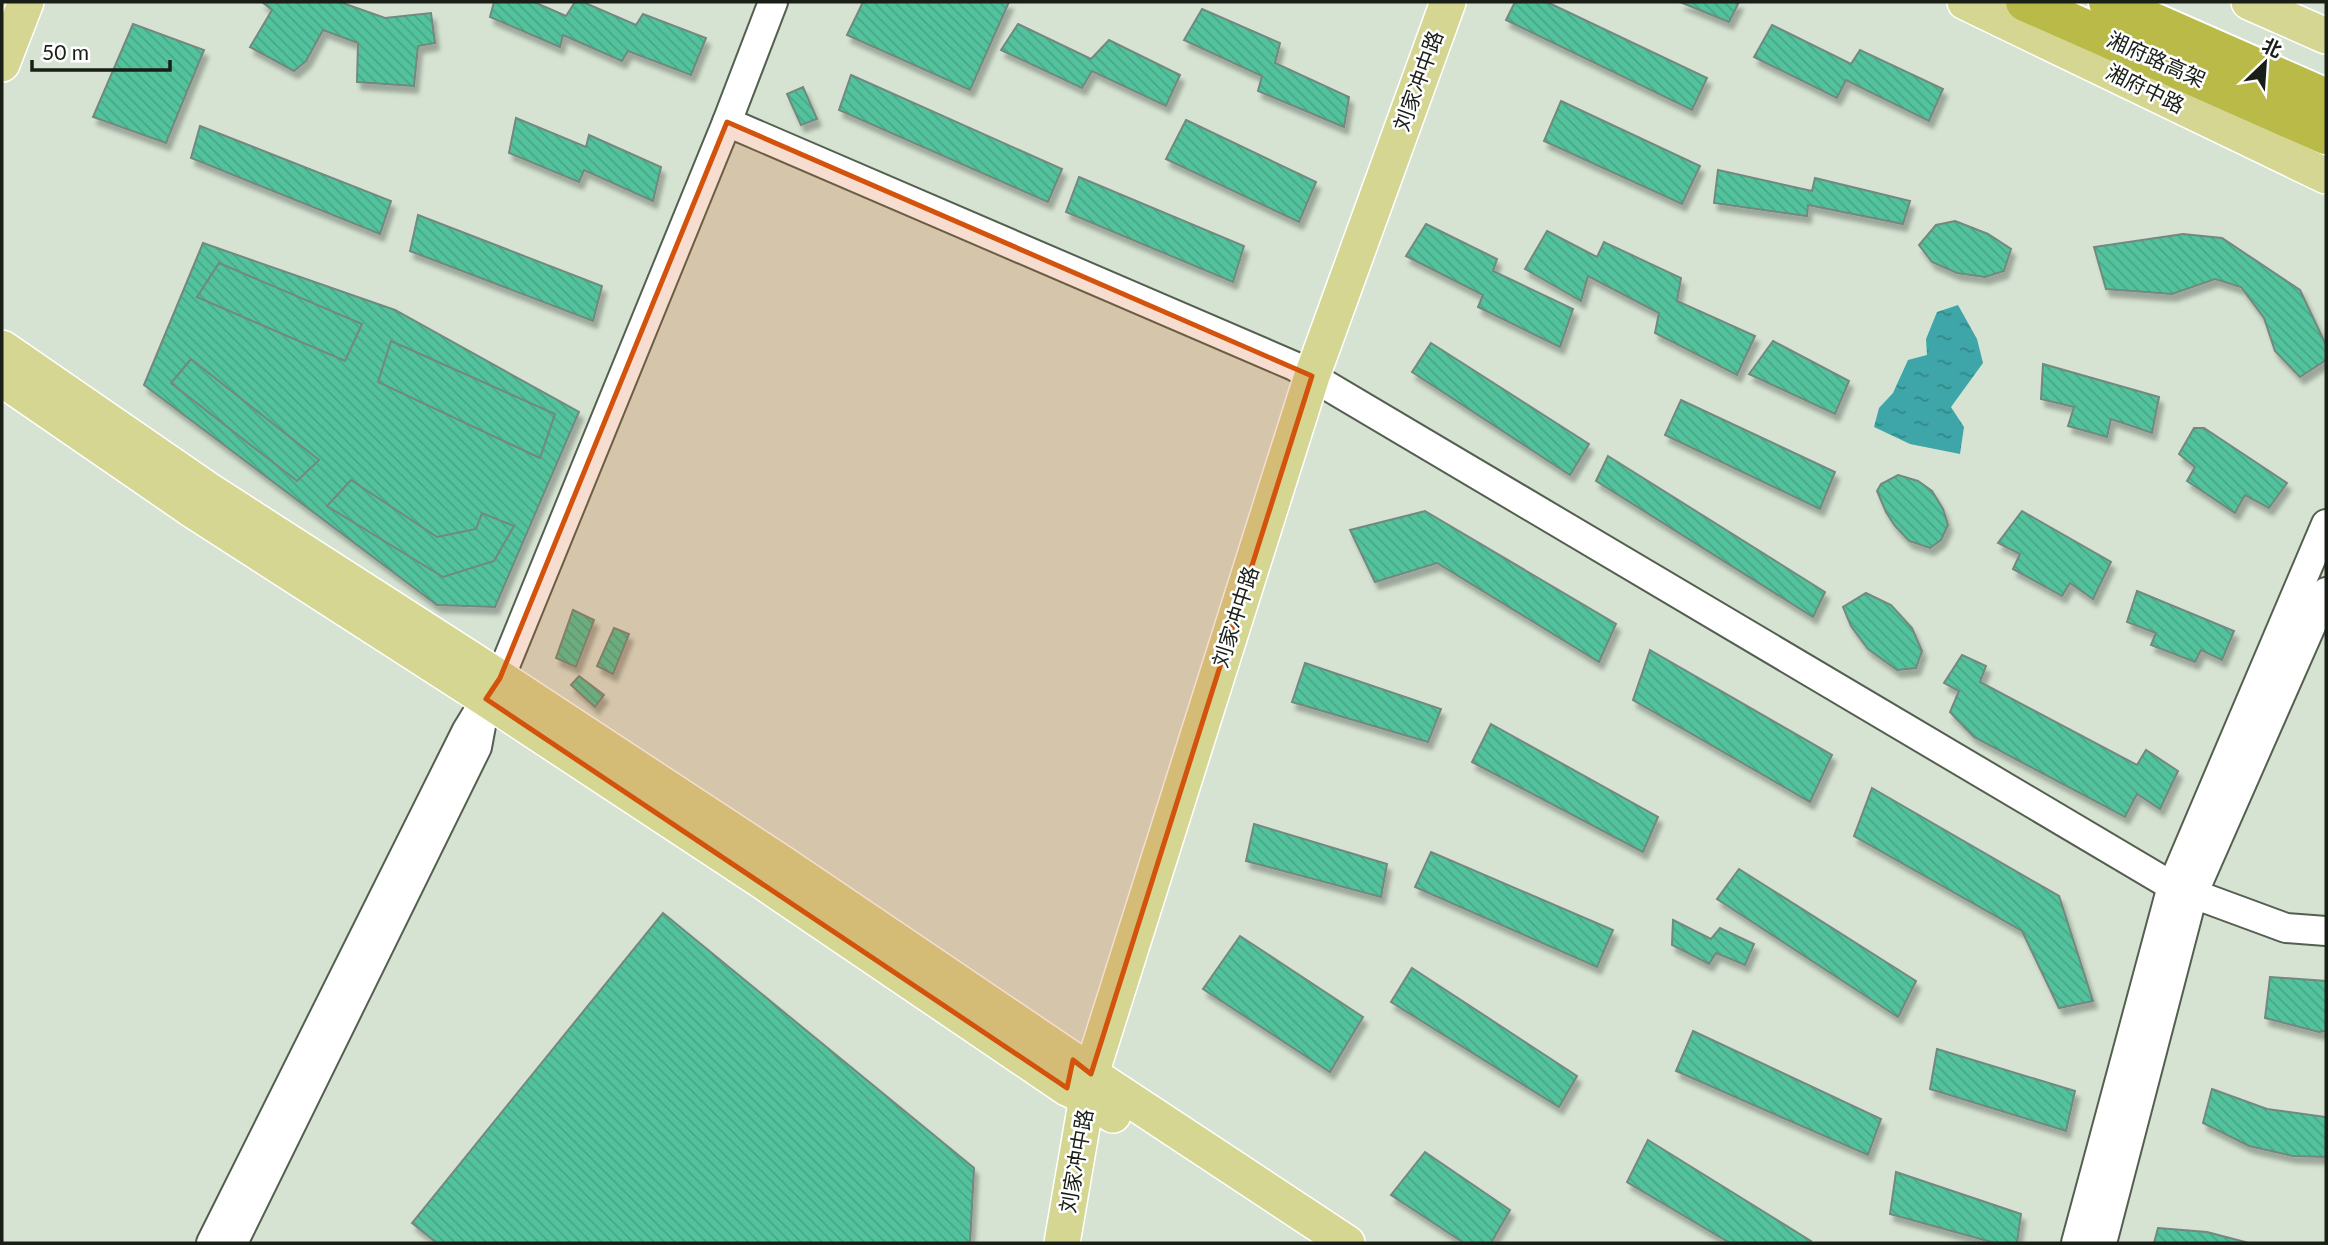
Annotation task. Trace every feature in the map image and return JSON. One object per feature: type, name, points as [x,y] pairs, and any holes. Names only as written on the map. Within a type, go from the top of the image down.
[{"type":"highway","name":"湘府路高架","points":[[2025,2],[2326,135]]},
{"type":"highway","name":"湘府路高架","points":[[2108,2],[2326,98]]},
{"type":"main road","points":[[2,64],[26,2]]},
{"type":"main road","name":"刘家冲中路","points":[[1040,1243],[1080,1080],[1422,2]]},
{"type":"main road","name":"刘家冲中路","points":[[1303,371],[1448,2]]},
{"type":"main road","name":"湘府中路","points":[[1965,2],[2326,176]]},
{"type":"main road","points":[[2249,2],[2326,36]]},
{"type":"main road","points":[[2,348],[493,688],[762,881],[1347,1243]]},
{"type":"main road","points":[[2,379],[194,512],[493,688]]},
{"type":"main road","points":[[1080,1080],[1306,1243]]},
{"type":"main road","name":"刘家冲中路","points":[[1062,1243],[1080,1080]]},
{"type":"street","points":[[233,1243],[477,747],[493,688],[727,121],[773,2]]},
{"type":"street","points":[[727,121],[1303,371],[2183,890],[2286,928],[2326,931]]},
{"type":"street","points":[[2076,1243],[2183,890],[2326,524]]},
{"type":"street","points":[[2102,1243],[2183,890],[2326,592]]},
{"type":"street","points":[[211,1243],[467,730],[493,688]]},
{"type":"highlighted area","points":[[727,122],[1312,376],[1091,1074],[1073,1060],[1067,1088],[486,699],[500,678]]},
{"type":"water","points":[[1958,305],[1977,339],[1983,363],[1951,407],[1964,427],[1960,454],[1910,444],[1874,427],[1879,408],[1893,393],[1908,360],[1927,355],[1926,339],[1937,312]]},
{"type":"building","points":[[262,2],[340,2],[385,18],[431,13],[435,43],[418,46],[414,86],[357,82],[358,43],[323,30],[306,61],[294,71],[250,47],[272,10]]},
{"type":"building","points":[[494,2],[534,2],[566,16],[575,2],[583,2],[636,25],[643,14],[706,38],[691,75],[628,51],[622,61],[563,35],[560,47],[490,17]]},
{"type":"building","points":[[863,2],[1009,2],[970,90],[847,35]]},
{"type":"building","points":[[1515,2],[1547,2],[1707,78],[1692,110],[1506,20]]},
{"type":"building","points":[[1680,2],[1739,2],[1729,22]]},
{"type":"building","points":[[1202,9],[1280,43],[1275,63],[1349,97],[1344,127],[1258,91],[1262,76],[1184,40]]},
{"type":"building","points":[[133,24],[204,50],[166,143],[93,117]]},
{"type":"building","points":[[1018,24],[1091,59],[1109,40],[1180,75],[1166,106],[1092,71],[1082,88],[1001,50]]},
{"type":"building","points":[[1772,25],[1851,64],[1860,50],[1943,89],[1929,121],[1846,80],[1837,98],[1754,57]]},
{"type":"building","points":[[851,75],[1062,169],[1048,202],[839,110]]},
{"type":"building","points":[[803,87],[817,119],[801,125],[787,94]]},
{"type":"building","points":[[1561,101],[1700,166],[1682,204],[1544,141]]},
{"type":"building","points":[[516,118],[586,147],[589,135],[661,167],[653,201],[584,170],[579,182],[509,153]]},
{"type":"building","points":[[1186,120],[1316,182],[1299,222],[1166,159]]},
{"type":"building","points":[[200,126],[391,201],[380,234],[191,158]]},
{"type":"building","points":[[1718,170],[1812,191],[1815,178],[1910,201],[1903,224],[1808,205],[1807,216],[1714,203]]},
{"type":"building","points":[[1079,177],[1244,246],[1233,282],[1066,212]]},
{"type":"building","points":[[418,215],[602,286],[593,321],[410,251]]},
{"type":"building","points":[[1955,221],[1988,234],[2011,249],[2004,271],[1985,277],[1957,273],[1932,262],[1919,245],[1936,225]]},
{"type":"building","points":[[1426,224],[1497,259],[1493,271],[1573,309],[1560,347],[1478,307],[1483,295],[1406,256]]},
{"type":"building","points":[[1547,231],[1597,257],[1604,242],[1681,278],[1677,301],[1755,336],[1737,375],[1655,333],[1659,313],[1588,276],[1581,301],[1525,269]]},
{"type":"building","points":[[2183,234],[2222,238],[2300,290],[2326,345],[2326,360],[2300,377],[2275,351],[2264,318],[2241,287],[2215,279],[2172,294],[2106,289],[2094,247]]},
{"type":"building","points":[[203,243],[395,310],[579,412],[495,607],[437,605],[144,385]]},
{"type":"building","points":[[219,263],[362,324],[345,361],[197,297]]},
{"type":"building","points":[[391,341],[555,414],[540,458],[378,382]]},
{"type":"building","points":[[1773,341],[1849,381],[1835,414],[1749,374]]},
{"type":"building","points":[[1431,343],[1589,444],[1570,475],[1412,372]]},
{"type":"building","points":[[191,359],[319,460],[297,481],[171,383]]},
{"type":"building","points":[[2043,364],[2159,397],[2152,433],[2111,419],[2107,437],[2068,426],[2074,407],[2041,399]]},
{"type":"building","points":[[1681,400],[1835,472],[1820,509],[1665,435]]},
{"type":"building","points":[[2194,428],[2204,428],[2287,483],[2269,508],[2245,495],[2235,513],[2187,481],[2195,467],[2179,454]]},
{"type":"building","points":[[1608,456],[1825,592],[1813,617],[1596,481]]},
{"type":"building","points":[[1898,475],[1918,481],[1932,491],[1943,509],[1948,525],[1941,540],[1930,548],[1909,541],[1886,512],[1877,491],[1881,484]]},
{"type":"building","points":[[351,480],[437,537],[476,529],[482,513],[514,526],[494,561],[443,577],[327,506]]},
{"type":"building","points":[[1425,511],[1616,624],[1599,662],[1437,563],[1375,582],[1350,530]]},
{"type":"building","points":[[2022,511],[2111,562],[2093,599],[2070,583],[2062,596],[2013,569],[2020,554],[1998,543]]},
{"type":"building","points":[[2137,591],[2234,631],[2222,660],[2201,650],[2195,662],[2151,645],[2156,633],[2127,622]]},
{"type":"building","points":[[1866,593],[1891,605],[1912,628],[1922,651],[1916,668],[1897,670],[1868,649],[1851,626],[1843,607]]},
{"type":"building","points":[[573,610],[594,620],[576,667],[556,658]]},
{"type":"building","points":[[614,628],[629,634],[613,674],[597,666]]},
{"type":"building","points":[[1650,650],[1832,755],[1810,802],[1633,700]]},
{"type":"building","points":[[1962,655],[1986,666],[1980,682],[2137,765],[2146,750],[2178,771],[2160,809],[2137,794],[2125,817],[1974,737],[1950,712],[1959,691],[1944,683]]},
{"type":"building","points":[[1305,663],[1441,709],[1428,742],[1292,702]]},
{"type":"building","points":[[579,676],[604,695],[595,707],[571,685]]},
{"type":"building","points":[[1491,724],[1658,817],[1643,852],[1472,762]]},
{"type":"building","points":[[1872,788],[2059,896],[2093,1001],[2059,1008],[2022,931],[1854,836]]},
{"type":"building","points":[[1254,824],[1387,864],[1381,897],[1246,861]]},
{"type":"building","points":[[1431,852],[1613,930],[1597,967],[1415,887]]},
{"type":"building","points":[[1739,869],[1916,981],[1898,1017],[1717,899]]},
{"type":"building","points":[[663,913],[974,1168],[970,1243],[437,1243],[412,1223]]},
{"type":"building","points":[[1673,920],[1711,939],[1720,928],[1754,944],[1745,965],[1716,953],[1709,964],[1672,945]]},
{"type":"building","points":[[1240,936],[1363,1017],[1330,1072],[1203,989]]},
{"type":"building","points":[[1412,968],[1577,1076],[1559,1107],[1391,1002]]},
{"type":"building","points":[[2270,977],[2326,981],[2326,1031],[2319,1032],[2265,1018]]},
{"type":"building","points":[[1693,1031],[1881,1119],[1868,1155],[1676,1071]]},
{"type":"building","points":[[1937,1049],[2075,1091],[2066,1131],[1930,1089]]},
{"type":"building","points":[[2212,1089],[2267,1109],[2326,1117],[2326,1157],[2293,1156],[2249,1146],[2203,1123]]},
{"type":"building","points":[[1648,1140],[1811,1241],[1810,1243],[1730,1243],[1627,1182]]},
{"type":"building","points":[[1425,1152],[1510,1210],[1491,1243],[1464,1243],[1391,1195]]},
{"type":"building","points":[[1896,1172],[2021,1214],[2017,1243],[1995,1243],[1890,1214]]},
{"type":"building","points":[[2158,1228],[2207,1232],[2249,1243],[2154,1243]]}]
